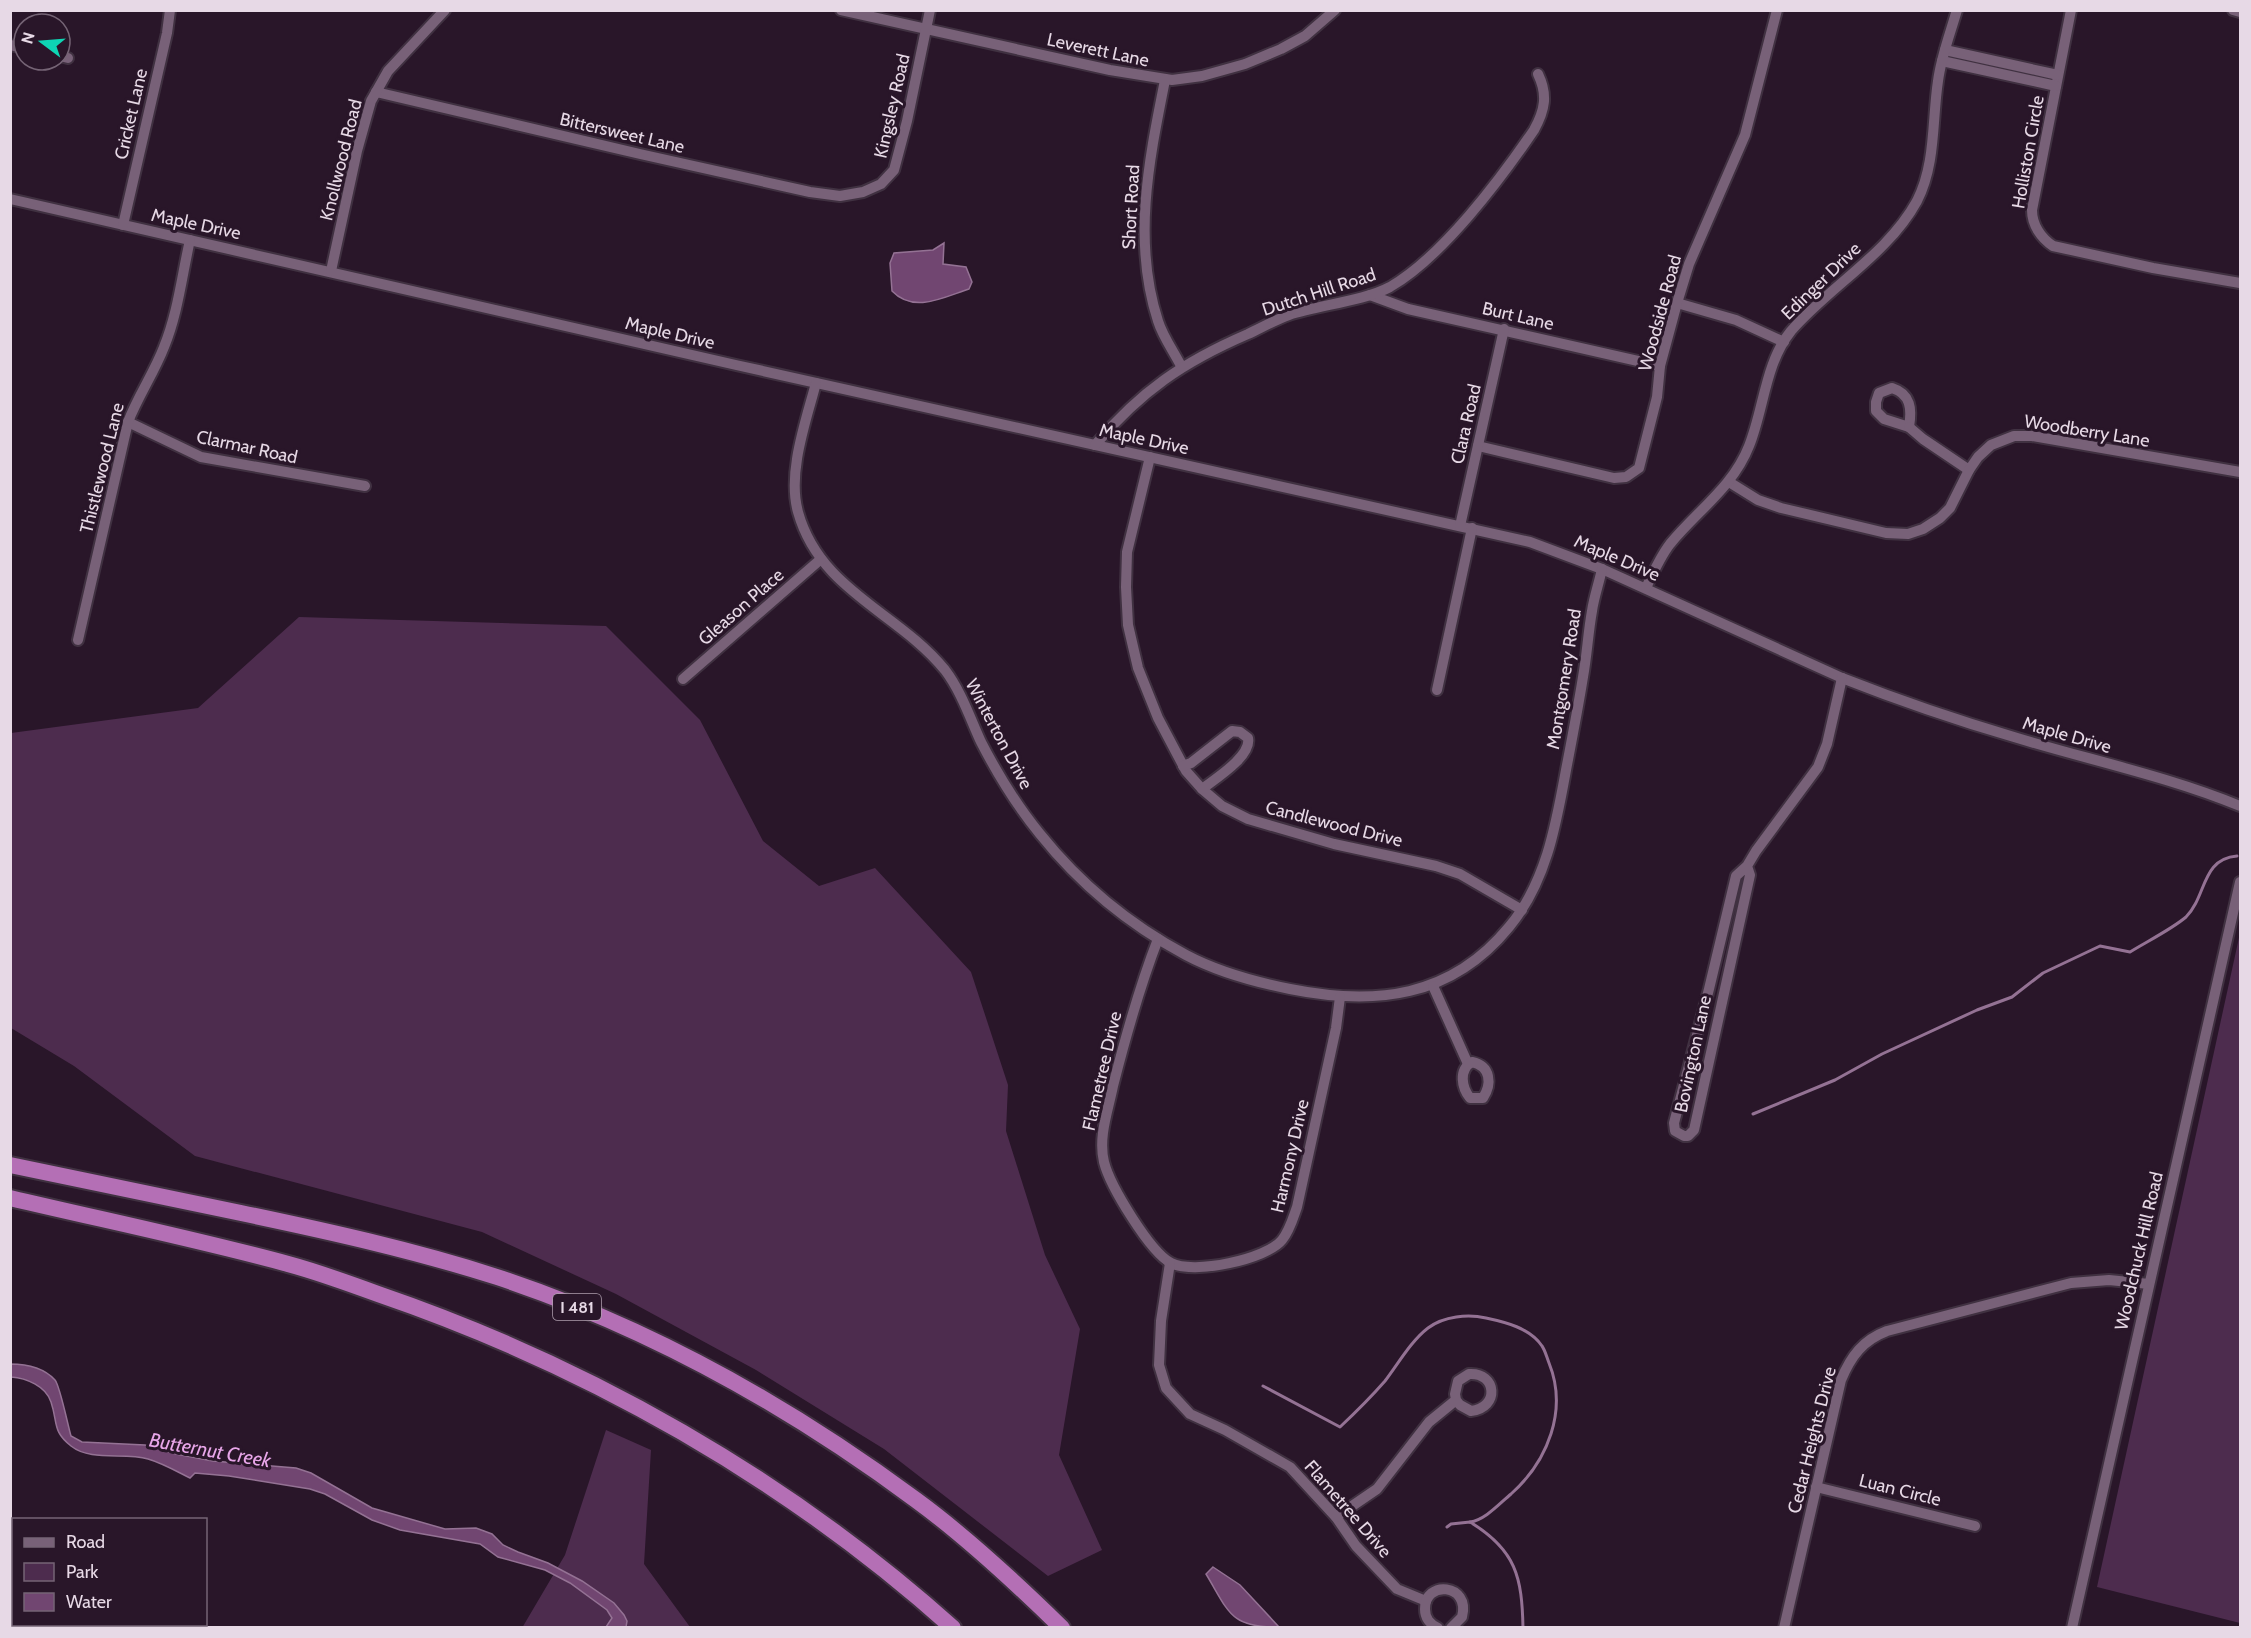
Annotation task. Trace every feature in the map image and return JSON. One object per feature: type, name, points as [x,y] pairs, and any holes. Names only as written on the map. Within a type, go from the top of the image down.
[{"type":"highway","name":"I 481","points":[[10,1165],[430,1256],[500,1278],[590,1312],[723,1375],[801,1420],[918,1501],[975,1547],[1062,1628]]},
{"type":"highway","points":[[10,1198],[287,1264],[426,1310],[527,1351],[687,1434],[766,1485],[853,1546],[953,1628]]},
{"type":"street","name":"Cricket Lane","points":[[123,225],[167,33],[170,10]]},
{"type":"street","name":"Knollwood Road","points":[[331,271],[357,151],[375,92],[388,71],[445,10]]},
{"type":"street","name":"Leverett Lane","points":[[841,10],[1165,80],[1202,76],[1245,64],[1272,53],[1305,36],[1335,10]]},
{"type":"street","name":"Kingsley Road","points":[[863,192],[889,178],[898,164],[930,10]]},
{"type":"street","name":"Woodside Road","points":[[1478,446],[1614,477],[1626,477],[1639,468],[1657,397],[1660,366],[1677,303],[1689,264],[1745,135],[1777,10]]},
{"type":"street","name":"Edinger Drive","points":[[1646,588],[1670,545],[1729,482],[1749,445],[1771,370],[1784,342],[1791,332],[1882,244],[1905,219],[1916,201],[1922,189],[1932,149],[1938,81],[1957,10]]},
{"type":"street","name":"Holliston Circle","points":[[2071,10],[2032,210],[2035,227],[2053,246],[2241,283]]},
{"type":"street","points":[[2233,10],[2241,12]]},
{"type":"street","points":[[1943,56],[2057,80]]},
{"type":"street","name":"Dutch Hill Road","points":[[1095,445],[1112,425],[1151,388],[1181,366],[1213,349],[1288,316],[1370,295],[1408,274],[1431,254],[1482,200],[1513,160],[1540,119],[1545,88],[1538,74]]},
{"type":"street","name":"Short Road","points":[[1165,80],[1148,168],[1144,223],[1145,258],[1158,322],[1181,366]]},
{"type":"street","name":"Bittersweet Lane","points":[[375,92],[810,192],[840,196],[863,192]]},
{"type":"street","name":"Maple Drive","points":[[10,199],[816,383],[1530,542],[1602,569],[1842,678],[1879,692],[2012,737],[2175,782],[2241,806]]},
{"type":"street","name":"Thistlewood Lane","points":[[78,640],[128,422],[171,329],[190,240]]},
{"type":"street","name":"Burt Lane","points":[[1370,295],[1408,309],[1660,366]]},
{"type":"street","points":[[1677,303],[1736,320],[1784,342]]},
{"type":"street","name":"Clara Road","points":[[1460,526],[1504,329]]},
{"type":"street","name":"Winterton Drive","points":[[816,383],[797,465],[795,501],[809,542],[839,580],[928,652],[946,671],[961,697],[989,758],[1009,792],[1048,844],[1105,902],[1158,939],[1189,957],[1221,971],[1267,985],[1340,997],[1387,996],[1433,986],[1446,980],[1481,955],[1508,929],[1522,910],[1541,872],[1561,796]]},
{"type":"street","name":"Clarmar Road","points":[[128,422],[201,457],[365,486]]},
{"type":"street","points":[[1909,427],[1969,470]]},
{"type":"street","name":"Woodberry Lane","points":[[1729,482],[1758,500],[1780,508],[1886,533],[1908,534],[1923,529],[1940,518],[1950,508],[1978,457],[1991,445],[2014,436],[2031,436],[2241,472]]},
{"type":"street","name":"Candlewood Drive","points":[[1150,457],[1128,552],[1126,587],[1128,625],[1133,652],[1146,688],[1158,718],[1183,766],[1202,789],[1222,806],[1248,819],[1323,841],[1444,868],[1460,874],[1522,910]]},
{"type":"street","points":[[1437,690],[1472,528]]},
{"type":"street","name":"Gleason Place","points":[[683,679],[821,559]]},
{"type":"street","name":"Montgomery Road","points":[[1561,796],[1584,675],[1592,608],[1602,569]]},
{"type":"street","name":"Bovington Lane","points":[[1747,866],[1750,875],[1694,1130],[1688,1136],[1684,1136],[1675,1131],[1674,1123],[1736,876],[1747,866],[1818,767],[1827,744],[1842,678]]},
{"type":"street","points":[[1183,766],[1191,763],[1232,731],[1240,732],[1248,738],[1248,747],[1242,757],[1202,789]]},
{"type":"street","name":"Woodchuck Hill Road","points":[[2072,1628],[2241,882]]},
{"type":"street","name":"Flametree Drive","points":[[1158,939],[1137,994],[1126,1032],[1102,1140],[1104,1162],[1113,1186],[1136,1222],[1163,1258],[1170,1263],[1161,1321],[1159,1365],[1166,1388],[1190,1414],[1225,1430],[1290,1467],[1336,1517],[1356,1546],[1397,1589],[1426,1601]]},
{"type":"street","points":[[1718,951],[1732,954]]},
{"type":"street","points":[[1433,986],[1468,1064]]},
{"type":"street","name":"Harmony Drive","points":[[1170,1263],[1189,1268],[1250,1258],[1270,1251],[1282,1241],[1290,1228],[1297,1207],[1336,1028],[1340,997]]},
{"type":"street","name":"Cedar Heights Drive","points":[[1784,1628],[1841,1380],[1849,1360],[1860,1347],[1877,1335],[2071,1283],[2109,1280],[2149,1284]]},
{"type":"street","points":[[1336,1517],[1377,1489],[1429,1422],[1456,1400]]},
{"type":"street","name":"Luan Circle","points":[[1816,1486],[1975,1526]]},
{"type":"street","points":[[1438,1628],[1427,1618],[1424,1608],[1430,1595],[1439,1589],[1458,1594],[1464,1603],[1462,1617],[1451,1628]]},
{"type":"green space","points":[[299,617],[606,626],[700,720],[763,841],[819,886],[875,868],[971,972],[1008,1085],[1006,1131],[1045,1255],[1080,1329],[1059,1455],[1102,1550],[1048,1576],[884,1449],[756,1370],[616,1294],[482,1232],[195,1156],[74,1066],[11,1028],[11,733],[198,708]]},
{"type":"green space","points":[[2240,933],[2240,1623],[2097,1587]]},
{"type":"green space","points":[[606,1430],[651,1450],[644,1564],[690,1627],[522,1628],[565,1555]]},
{"type":"water","points":[[944,243],[943,264],[966,267],[972,282],[969,289],[919,303],[901,298],[892,291],[890,263],[894,253],[933,250]]},
{"type":"water","points":[[10,1364],[46,1372],[55,1380],[71,1436],[82,1442],[145,1445],[213,1461],[296,1468],[311,1473],[372,1508],[445,1529],[476,1528],[492,1534],[503,1545],[548,1563],[582,1581],[614,1603],[627,1621],[626,1627],[606,1627],[612,1618],[607,1610],[570,1583],[545,1570],[498,1557],[480,1544],[400,1530],[372,1520],[325,1494],[310,1489],[229,1476],[195,1473],[190,1478],[148,1459],[88,1454],[79,1451],[65,1441],[58,1431],[51,1402],[45,1391],[29,1381],[11,1377]]},
{"type":"water","points":[[1213,1567],[1240,1585],[1279,1627],[1250,1624],[1240,1621],[1233,1615],[1226,1608],[1206,1574]]},
{"type":"waterway","points":[[1753,1114],[1835,1080],[1882,1054],[1977,1010],[2012,997],[2043,973],[2100,946],[2130,952],[2186,917],[2198,899],[2211,871],[2225,859],[2237,856]]},
{"type":"waterway","points":[[1263,1386],[1340,1427],[1385,1381],[1416,1339],[1434,1324],[1464,1316],[1493,1320],[1524,1330],[1543,1348],[1554,1381],[1556,1399],[1551,1434],[1535,1466],[1524,1481],[1492,1511],[1470,1522]]},
{"type":"waterway","points":[[1447,1527],[1451,1524],[1470,1522],[1498,1543],[1507,1554],[1518,1579],[1523,1628]]},
{"type":"water label","name":"Butternut Creek","points":[[210,1450]]}]
